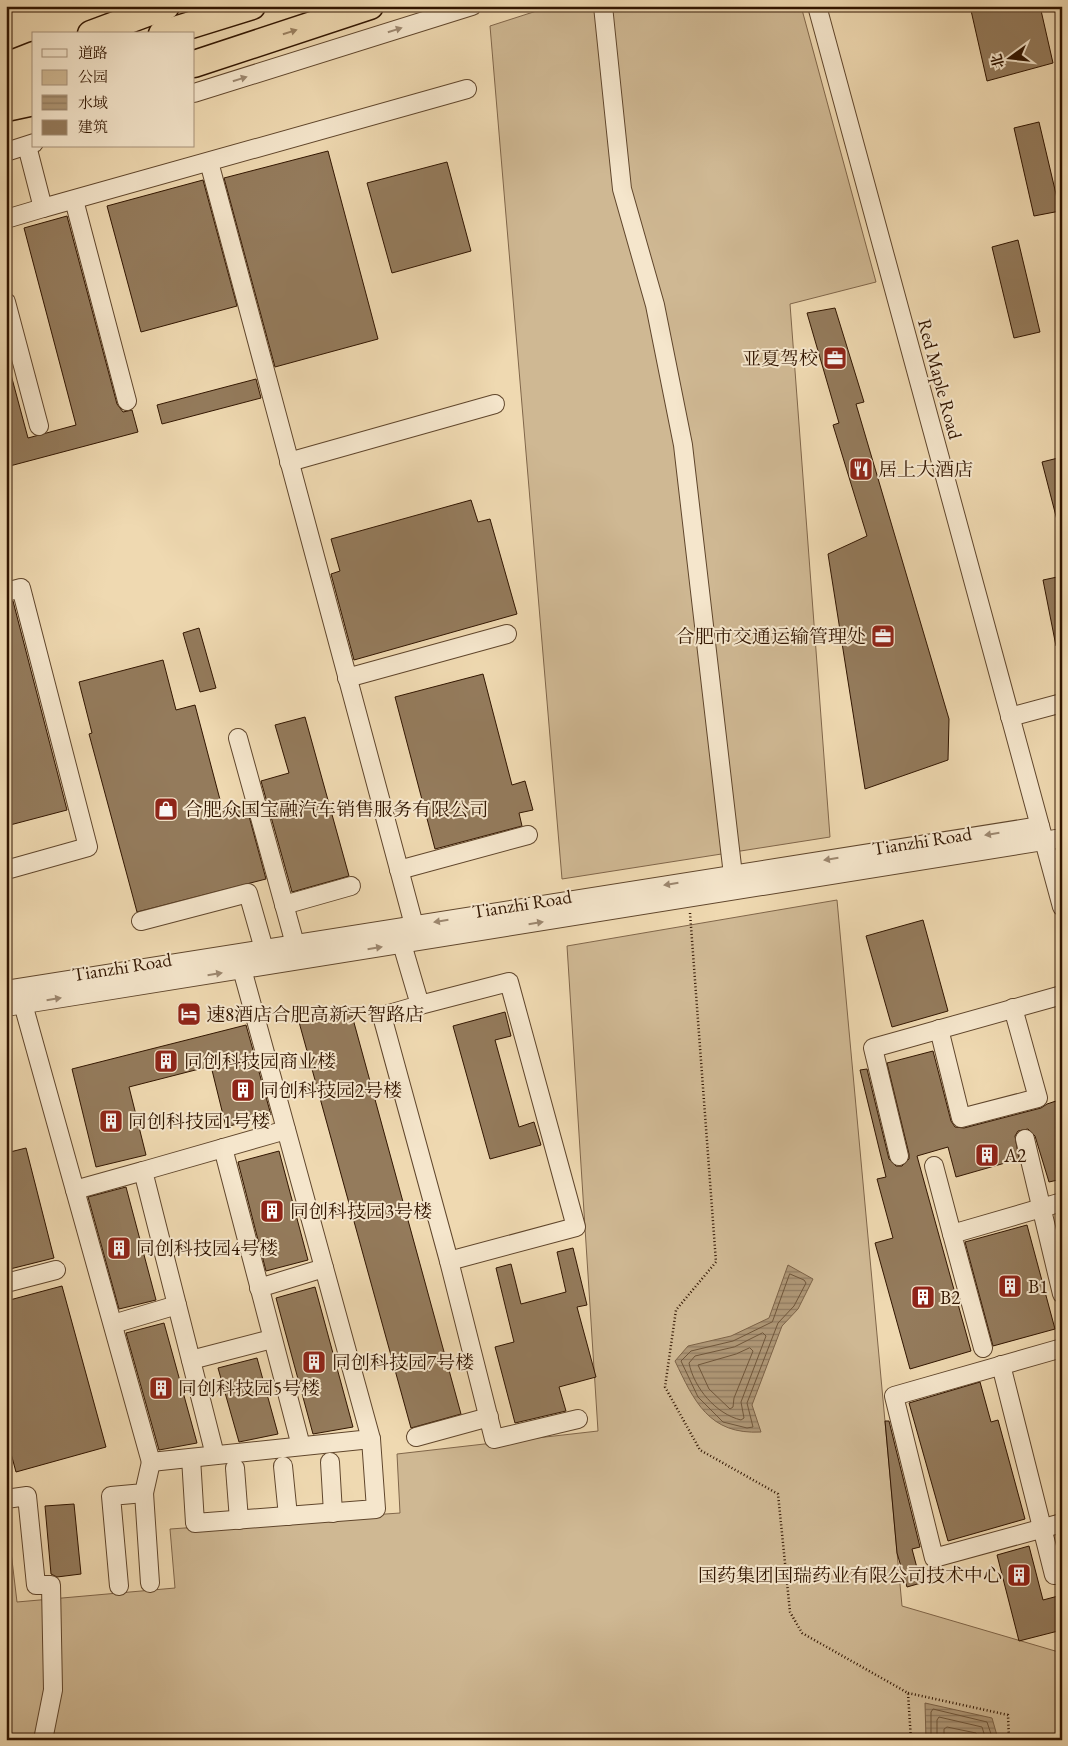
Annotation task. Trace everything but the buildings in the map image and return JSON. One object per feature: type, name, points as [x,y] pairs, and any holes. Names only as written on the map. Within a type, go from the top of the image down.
[{"type":"highway","points":[[97,32],[166,6]]},
{"type":"highway","points":[[168,32],[252,6]]},
{"type":"highway","points":[[195,64],[370,6]]},
{"type":"highway","points":[[16,63],[32,57]]},
{"type":"highway","points":[[6,91],[32,82]]},
{"type":"highway","points":[[6,108],[32,102]]},
{"type":"street","points":[[195,93],[472,6]]},
{"type":"street","points":[[603,6],[622,189],[655,305],[683,445],[733,875]]},
{"type":"street","name":"Red Maple Road","points":[[817,6],[1062,907]]},
{"type":"street","points":[[6,219],[467,90]]},
{"type":"street","points":[[6,152],[30,144],[43,208]]},
{"type":"street","points":[[208,162],[414,925]]},
{"type":"street","points":[[74,200],[127,401]]},
{"type":"street","points":[[6,302],[39,426]]},
{"type":"street","points":[[289,462],[495,404]]},
{"type":"street","points":[[6,592],[21,588],[88,847],[6,870]]},
{"type":"street","points":[[347,678],[507,634]]},
{"type":"street","points":[[1010,717],[1062,704]]},
{"type":"street","points":[[238,738],[295,944]]},
{"type":"street","points":[[1042,834],[1062,838]]},
{"type":"street","name":"Tianzhi Road","points":[[6,990],[733,875],[1042,834]]},
{"type":"street","name":"Tianzhi Road","points":[[15,1005],[689,899],[1042,834]]},
{"type":"street","points":[[399,870],[528,835]]},
{"type":"street","points":[[284,905],[351,886]]},
{"type":"street","points":[[141,921],[248,893],[264,949]]},
{"type":"street","points":[[402,944],[420,1005]]},
{"type":"street","points":[[191,1458],[195,1523],[376,1509],[371,1439],[242,969]]},
{"type":"street","points":[[449,1261],[576,1227],[509,982],[382,1016],[449,1261],[494,1438],[578,1419]]},
{"type":"street","points":[[899,1156],[873,1048],[1062,994]]},
{"type":"street","points":[[15,1005],[75,1190],[151,1462],[144,1493],[150,1583]]},
{"type":"street","points":[[939,1030],[961,1118],[1038,1098],[1013,1008]]},
{"type":"street","points":[[75,1190],[286,1130]]},
{"type":"street","points":[[1025,1139],[1062,1294]]},
{"type":"street","points":[[222,1148],[301,1446]]},
{"type":"street","points":[[934,1166],[983,1348]]},
{"type":"street","points":[[143,1171],[215,1455]]},
{"type":"street","points":[[952,1234],[1062,1202]]},
{"type":"street","points":[[259,1288],[324,1268]]},
{"type":"street","points":[[6,1283],[56,1270]]},
{"type":"street","points":[[113,1324],[177,1305]]},
{"type":"street","points":[[191,1360],[272,1339]]},
{"type":"street","points":[[1062,1348],[894,1396],[934,1558],[1062,1523]]},
{"type":"street","points":[[1001,1365],[1054,1575]]},
{"type":"street","points":[[416,1437],[489,1417]]},
{"type":"street","points":[[151,1462],[371,1439]]},
{"type":"street","points":[[330,1462],[333,1513]]},
{"type":"street","points":[[283,1466],[288,1516]]},
{"type":"street","points":[[235,1468],[239,1520]]},
{"type":"street","points":[[118,1586],[111,1496],[144,1493]]},
{"type":"street","points":[[6,1499],[27,1496],[36,1586],[51,1584],[52,1690],[43,1740]]},
{"type":"path","points":[[689,899],[716,1262],[676,1310],[665,1387],[700,1450],[778,1494],[790,1612],[802,1633],[908,1693],[1008,1715],[1009,1740]]},
{"type":"path","points":[[908,1693],[911,1740]]},
{"type":"green space","points":[[552,6],[801,6],[876,282],[790,304],[830,837],[562,879],[490,26]]},
{"type":"green space","points":[[837,900],[902,1606],[1062,1653],[1062,1740],[9,1740],[6,1732],[6,1510],[17,1602],[175,1588],[170,1529],[400,1513],[397,1454],[598,1431],[567,946]]},
{"type":"water","points":[[788,1265],[813,1279],[798,1309],[782,1326],[752,1405],[761,1432],[728,1428],[706,1413],[697,1402],[675,1361],[688,1346],[731,1336],[769,1318]]},
{"type":"water","points":[[925,1703],[992,1718],[998,1739],[926,1740]]},
{"type":"place","name":"亚夏驾校","points":[[835,358]]},
{"type":"place","name":"居上大酒店","points":[[861,469]]},
{"type":"place","name":"合肥市交通运输管理处","points":[[883,636]]},
{"type":"place","name":"合肥众国宝融汽车销售服务有限公司","points":[[166,809]]},
{"type":"place","name":"速8酒店合肥高新天智路店","points":[[189,1014]]},
{"type":"place","name":"同创科技园商业楼","points":[[166,1061]]},
{"type":"place","name":"同创科技园2号楼","points":[[243,1090]]},
{"type":"place","name":"同创科技园1号楼","points":[[111,1121]]},
{"type":"place","name":"A2","points":[[987,1155]]},
{"type":"place","name":"同创科技园3号楼","points":[[272,1211]]},
{"type":"place","name":"同创科技园4号楼","points":[[119,1248]]},
{"type":"place","name":"B1","points":[[1010,1286]]},
{"type":"place","name":"B2","points":[[923,1297]]},
{"type":"place","name":"同创科技园7号楼","points":[[314,1362]]},
{"type":"place","name":"同创科技园5号楼","points":[[161,1388]]},
{"type":"place","name":"国药集团国瑞药业有限公司技术中心","points":[[1019,1575]]}]
